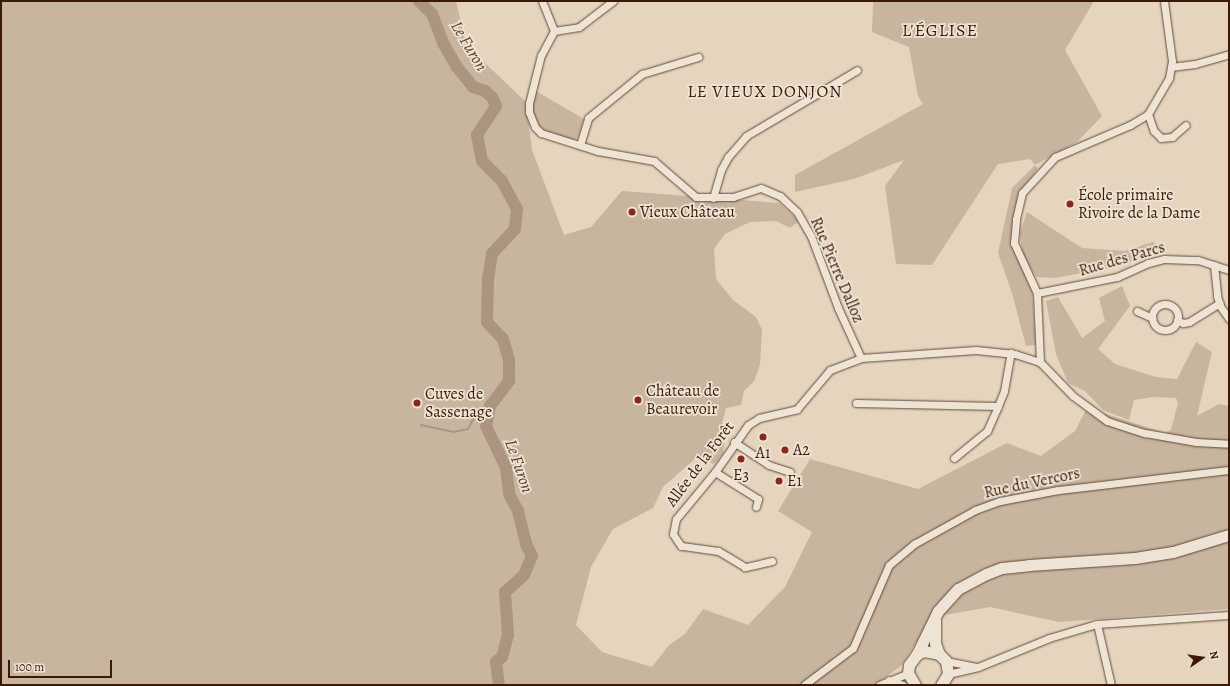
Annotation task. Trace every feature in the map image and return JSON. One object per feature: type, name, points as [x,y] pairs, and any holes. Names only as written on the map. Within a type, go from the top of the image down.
[{"type":"main road","points":[[915,685],[908,673],[912,659],[917,654],[938,611],[958,589],[971,580],[1002,568],[1135,558],[1174,552],[1229,535]]},
{"type":"main road","points":[[938,611],[934,626],[948,674],[942,685]]},
{"type":"main road","points":[[917,654],[932,651],[943,658]]},
{"type":"street","points":[[542,1],[554,31],[579,27],[613,1]]},
{"type":"street","points":[[1040,362],[1037,293],[1014,243],[1016,219],[1022,193],[1055,157],[1130,125],[1148,114],[1169,78],[1172,61],[1164,1]]},
{"type":"street","name":"Rue Pierre Dalloz","points":[[554,31],[541,55],[529,112],[535,128],[541,134],[598,151],[654,161],[689,193],[704,198],[741,195],[756,188],[768,189],[780,196],[797,212],[811,236],[838,308],[861,358]]},
{"type":"street","points":[[1171,67],[1195,64],[1229,54]]},
{"type":"street","points":[[580,145],[588,118],[642,74],[698,57]]},
{"type":"street","points":[[713,198],[724,164],[746,136],[857,70]]},
{"type":"street","points":[[1148,114],[1154,131],[1160,138],[1172,137],[1186,125]]},
{"type":"street","name":"Rue des Parcs","points":[[1037,293],[1117,277],[1148,263],[1164,259],[1198,260],[1229,270]]},
{"type":"street","points":[[1214,264],[1219,303],[1229,319]]},
{"type":"street","points":[[1177,320],[1189,322],[1219,303]]},
{"type":"street","points":[[1137,310],[1152,318],[1162,329],[1171,328],[1177,320],[1176,310],[1173,306],[1163,304],[1155,308],[1152,318]]},
{"type":"street","points":[[861,358],[976,350],[1011,353],[1040,362],[1073,396],[1106,421],[1145,433],[1196,442],[1229,444]]},
{"type":"street","points":[[954,458],[987,431],[1004,391],[1011,353]]},
{"type":"street","name":"Allée de la Forêt","points":[[772,562],[742,566],[718,551],[681,546],[673,534],[676,519],[715,472],[734,442],[753,421],[797,409],[835,366],[861,358]]},
{"type":"street","points":[[856,403],[998,406]]},
{"type":"street","points":[[734,442],[769,465],[790,472]]},
{"type":"street","name":"Rue du Vercors","points":[[804,685],[853,648],[888,565],[914,544],[975,510],[1000,501],[1058,490],[1229,470]]},
{"type":"street","points":[[715,472],[758,499],[756,507]]},
{"type":"street","points":[[948,674],[978,667],[1049,638],[1097,624],[1229,615]]},
{"type":"street","points":[[1097,624],[1111,685]]},
{"type":"street","points":[[943,658],[978,667]]},
{"type":"street","points":[[879,685],[908,673]]},
{"type":"street","points":[[889,680],[902,685]]},
{"type":"shaded area","points":[[1,1],[456,1],[466,45],[526,102],[532,150],[564,235],[591,227],[622,191],[779,203],[799,221],[790,228],[776,221],[750,222],[725,234],[714,249],[716,279],[733,300],[756,317],[762,330],[760,365],[754,381],[744,391],[741,405],[726,408],[722,424],[725,441],[723,454],[714,464],[697,457],[663,487],[653,508],[613,529],[591,567],[576,625],[602,652],[652,667],[669,645],[685,634],[703,609],[748,625],[785,587],[812,532],[778,511],[810,459],[918,489],[1007,443],[1041,456],[1075,431],[1087,408],[1165,433],[1171,430],[1178,403],[1176,398],[1153,397],[1134,400],[1129,420],[1103,410],[1085,391],[1068,383],[1056,354],[1046,301],[1058,297],[1082,338],[1105,321],[1099,298],[1122,286],[1130,306],[1098,349],[1115,364],[1156,377],[1177,379],[1196,342],[1212,352],[1197,416],[1219,404],[1229,406],[1229,609],[1059,622],[990,607],[945,615],[917,641],[902,665],[875,685],[1,685]]},
{"type":"shaded area","points":[[873,1],[1094,1],[1065,50],[1102,116],[1077,142],[1035,165],[1030,159],[998,164],[932,265],[896,264],[885,186],[904,160],[854,179],[795,192],[795,175],[923,104],[918,96],[909,47],[872,32]]},
{"type":"shaded area","points":[[534,90],[584,119],[578,138],[573,140],[544,131],[534,122],[531,105]]},
{"type":"shaded area","points":[[1035,165],[1038,169],[1020,192],[1013,247],[1032,292],[1036,345],[1026,346],[1012,293],[998,253],[1012,188]]},
{"type":"shaded area","points":[[1027,212],[1082,248],[1124,251],[1153,242],[1165,250],[1115,267],[1055,278],[1036,277],[1022,254],[1020,232]]},
{"type":"waterway","name":"Le Furon","points":[[419,1],[432,14],[443,43],[457,67],[473,87],[485,91],[492,97],[496,106],[477,135],[482,161],[502,181],[517,209],[515,229],[492,254],[488,278],[487,322],[503,339],[509,360],[509,381],[490,406],[486,426],[506,468],[509,494],[518,511],[527,546],[532,556],[524,575],[505,592],[508,635],[502,657],[496,662],[499,685]]},
{"type":"waterway","points":[[421,425],[453,432],[468,429],[475,416],[490,406]]},
{"type":"place","name":"École primaire Rivoire de la Dame","points":[[1070,204]]},
{"type":"place","name":"Vieux Château","points":[[632,212]]},
{"type":"place","name":"Château de Beaurevoir","points":[[638,400]]},
{"type":"place","name":"Cuves de Sassenage","points":[[417,403]]},
{"type":"place","name":"A1","points":[[763,437]]},
{"type":"place","name":"A2","points":[[785,450]]},
{"type":"place","name":"E3","points":[[741,459]]},
{"type":"place","name":"E1","points":[[779,481]]},
{"type":"district","name":"L'ÉGLISE","points":[[940,30]]},
{"type":"district","name":"LE VIEUX DONJON","points":[[765,92]]}]
